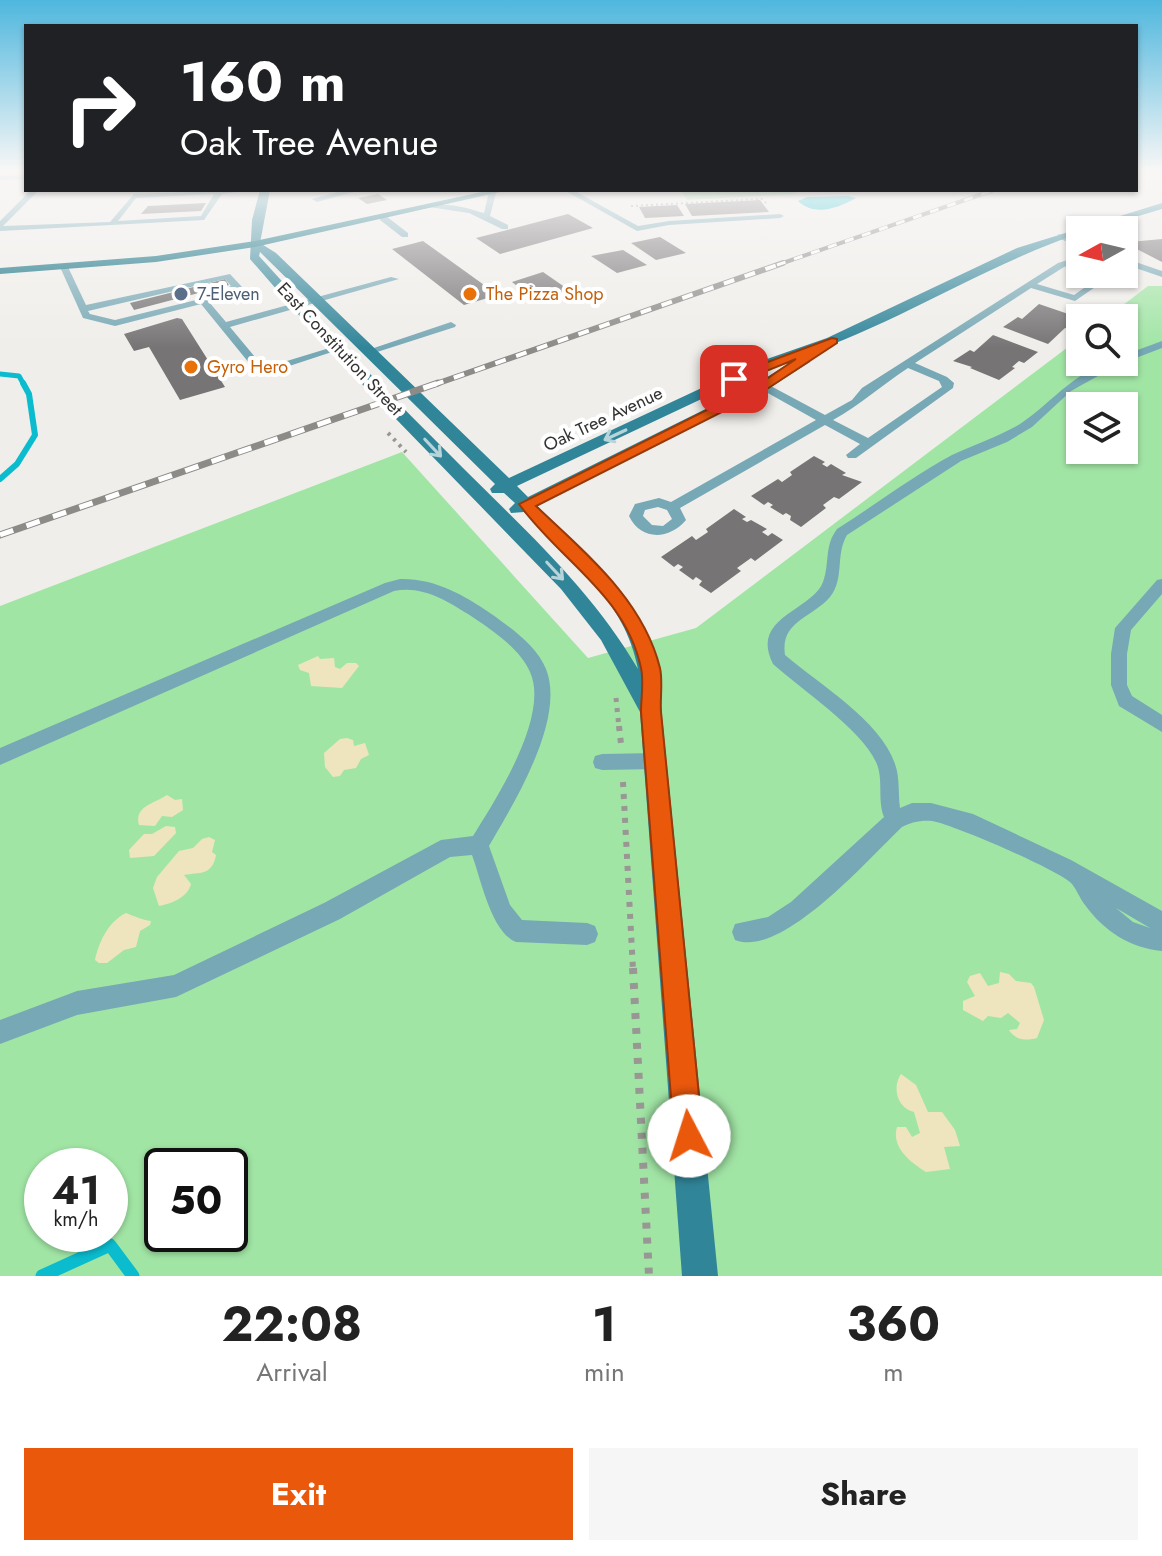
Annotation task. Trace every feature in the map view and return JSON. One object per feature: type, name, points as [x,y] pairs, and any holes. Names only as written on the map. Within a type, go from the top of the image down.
[{"type":"main road","points":[[255,244],[258,230]]},
{"type":"main road","points":[[0,271],[156,259],[326,230]]},
{"type":"main road","name":"Oak Tree Avenue","points":[[480,497],[758,367],[832,341],[1021,250],[1066,234]]},
{"type":"main road","name":"East Constitution Street","points":[[651,712],[608,635],[568,584],[336,349],[254,257],[255,244],[270,254],[318,300],[603,580],[638,632],[651,670],[651,712],[700,1276]]},
{"type":"main road","name":"Oak Tree Avenue","points":[[499,517],[763,386],[832,341]]},
{"type":"main road","points":[[686,402],[707,414]]},
{"type":"lane","points":[[398,230],[405,235]]},
{"type":"lane","points":[[1061,236],[1066,238]]},
{"type":"lane","points":[[672,507],[856,402],[866,390],[1066,263]]},
{"type":"lane","points":[[1138,266],[1162,274]]},
{"type":"lane","points":[[64,267],[86,316],[115,323],[203,301],[237,287],[227,276],[83,309]]},
{"type":"lane","points":[[226,325],[394,279]]},
{"type":"lane","points":[[1029,285],[1075,298],[1090,288]]},
{"type":"lane","points":[[203,301],[262,372],[336,349]]},
{"type":"lane","points":[[370,351],[451,325]]},
{"type":"lane","points":[[1138,353],[1162,344]]},
{"type":"lane","points":[[852,455],[949,386],[943,379],[907,364]]},
{"type":"lane","points":[[895,820],[887,798],[889,771],[879,750],[776,653],[783,623],[825,592],[831,582],[835,539],[842,532],[957,458],[1003,439],[1028,424],[1067,389],[1092,376]]},
{"type":"lane","points":[[763,386],[867,443]]},
{"type":"lane","points":[[0,757],[390,587],[408,582],[419,584],[463,604],[498,625],[538,670],[540,677],[541,705],[530,747],[510,793],[479,845]]},
{"type":"lane","points":[[1162,584],[1123,628],[1119,670],[1121,693],[1125,701],[1162,724]]},
{"type":"lane","points":[[602,762],[657,761]]},
{"type":"lane","points":[[743,932],[771,927],[799,910],[895,820],[912,812],[931,812],[966,821],[1079,876],[1162,923]]},
{"type":"lane","points":[[479,845],[502,911],[516,931],[587,934]]},
{"type":"lane","points":[[0,1032],[77,1003],[176,986],[332,911],[448,847],[479,845]]},
{"type":"lane","points":[[1079,876],[1100,906],[1123,929],[1137,938],[1162,940]]},
{"type":"path","points":[[644,1165],[649,1276]]},
{"type":"green space","points":[[1148,286],[1162,286],[1162,1276],[0,1276],[0,606],[402,452],[588,658],[696,628],[1066,349],[1066,376],[1138,376],[1138,304],[1124,304]]},
{"type":"sand","points":[[318,656],[320,659],[334,658],[335,667],[340,669],[347,663],[359,666],[342,688],[311,686],[309,673],[300,670],[298,665]]},
{"type":"sand","points":[[340,739],[353,740],[354,746],[365,743],[369,755],[361,759],[356,768],[344,770],[340,776],[333,777],[325,767],[324,753]]},
{"type":"sand","points":[[167,795],[175,800],[182,799],[183,810],[172,817],[162,816],[155,826],[139,825],[142,810]]},
{"type":"sand","points":[[166,826],[175,827],[176,833],[154,856],[130,858],[129,850],[144,834],[152,834]]},
{"type":"sand","points":[[209,837],[215,840],[212,852],[216,855],[212,867],[204,872],[184,875],[191,884],[186,893],[174,902],[159,906],[153,888],[157,877],[179,851],[193,848]]},
{"type":"sand","points":[[126,913],[151,921],[150,925],[140,931],[136,947],[124,950],[107,963],[99,963],[95,960],[105,933]]},
{"type":"sand","points":[[1000,972],[1009,974],[1016,981],[1031,983],[1034,987],[1044,1020],[1037,1038],[1014,1036],[1009,1030],[1017,1029],[1020,1023],[1008,1013],[1001,1018],[988,1016],[983,1021],[963,1010],[963,1001],[975,996],[967,982],[970,976],[980,973],[988,986],[999,983]]},
{"type":"sand","points":[[901,1074],[916,1085],[928,1112],[942,1112],[955,1130],[960,1146],[944,1147],[950,1169],[926,1172],[908,1159],[899,1147],[897,1127],[906,1127],[912,1137],[920,1133],[914,1112],[900,1102],[898,1096],[897,1085]]},
{"type":"building","points":[[508,230],[587,230],[500,254],[476,238]]},
{"type":"building","points":[[660,237],[686,253],[656,260],[631,243]]},
{"type":"building","points":[[1162,239],[1162,262],[1138,250],[1138,241]]},
{"type":"building","points":[[423,241],[498,295],[464,305],[392,249]]},
{"type":"building","points":[[623,250],[647,265],[617,273],[591,256]]},
{"type":"building","points":[[543,272],[569,290],[535,300],[512,282]]},
{"type":"building","name":"7-Eleven","points":[[225,279],[229,285],[134,310],[130,303]]},
{"type":"building","points":[[1039,304],[1066,313],[1066,328],[1048,344],[1003,327],[1018,317],[1022,319]]},
{"type":"building","points":[[182,319],[225,387],[180,400],[149,347],[134,351],[124,334]]},
{"type":"building","points":[[993,335],[1038,352],[1024,363],[1019,361],[999,380],[953,361],[970,350],[974,352]]},
{"type":"building","points":[[814,456],[825,462],[822,464],[827,467],[831,464],[846,473],[842,475],[862,482],[839,499],[834,497],[823,505],[826,508],[801,527],[790,520],[791,516],[783,515],[770,507],[773,505],[768,502],[764,505],[751,496],[778,479],[782,482],[792,475],[790,472]]},
{"type":"building","points":[[734,509],[746,517],[742,519],[747,522],[751,520],[767,529],[762,532],[768,536],[772,533],[783,540],[755,561],[751,558],[737,568],[741,571],[711,593],[699,585],[702,581],[696,577],[693,580],[679,570],[683,567],[678,564],[674,567],[661,557],[692,536],[696,540]]},
{"type":"waterway","points":[[0,374],[19,376],[24,385]]},
{"type":"waterway","points":[[0,479],[17,464],[35,435],[29,394],[23,383]]},
{"type":"waterway","points":[[42,1276],[110,1245],[133,1276]]},
{"type":"railway","points":[[777,265],[880,230]]},
{"type":"railway","points":[[433,385],[783,263]]},
{"type":"railway","points":[[0,535],[438,383]]},
{"type":"place","name":"7-Eleven","points":[[181,294]]},
{"type":"place","name":"The Pizza Shop","points":[[470,294]]},
{"type":"place","name":"Gyro Hero","points":[[191,367]]},
{"type":"route","points":[[689,1136],[651,712],[651,670],[638,632],[619,601],[603,580],[526,504],[763,386],[832,341],[758,367],[734,379]]}]
